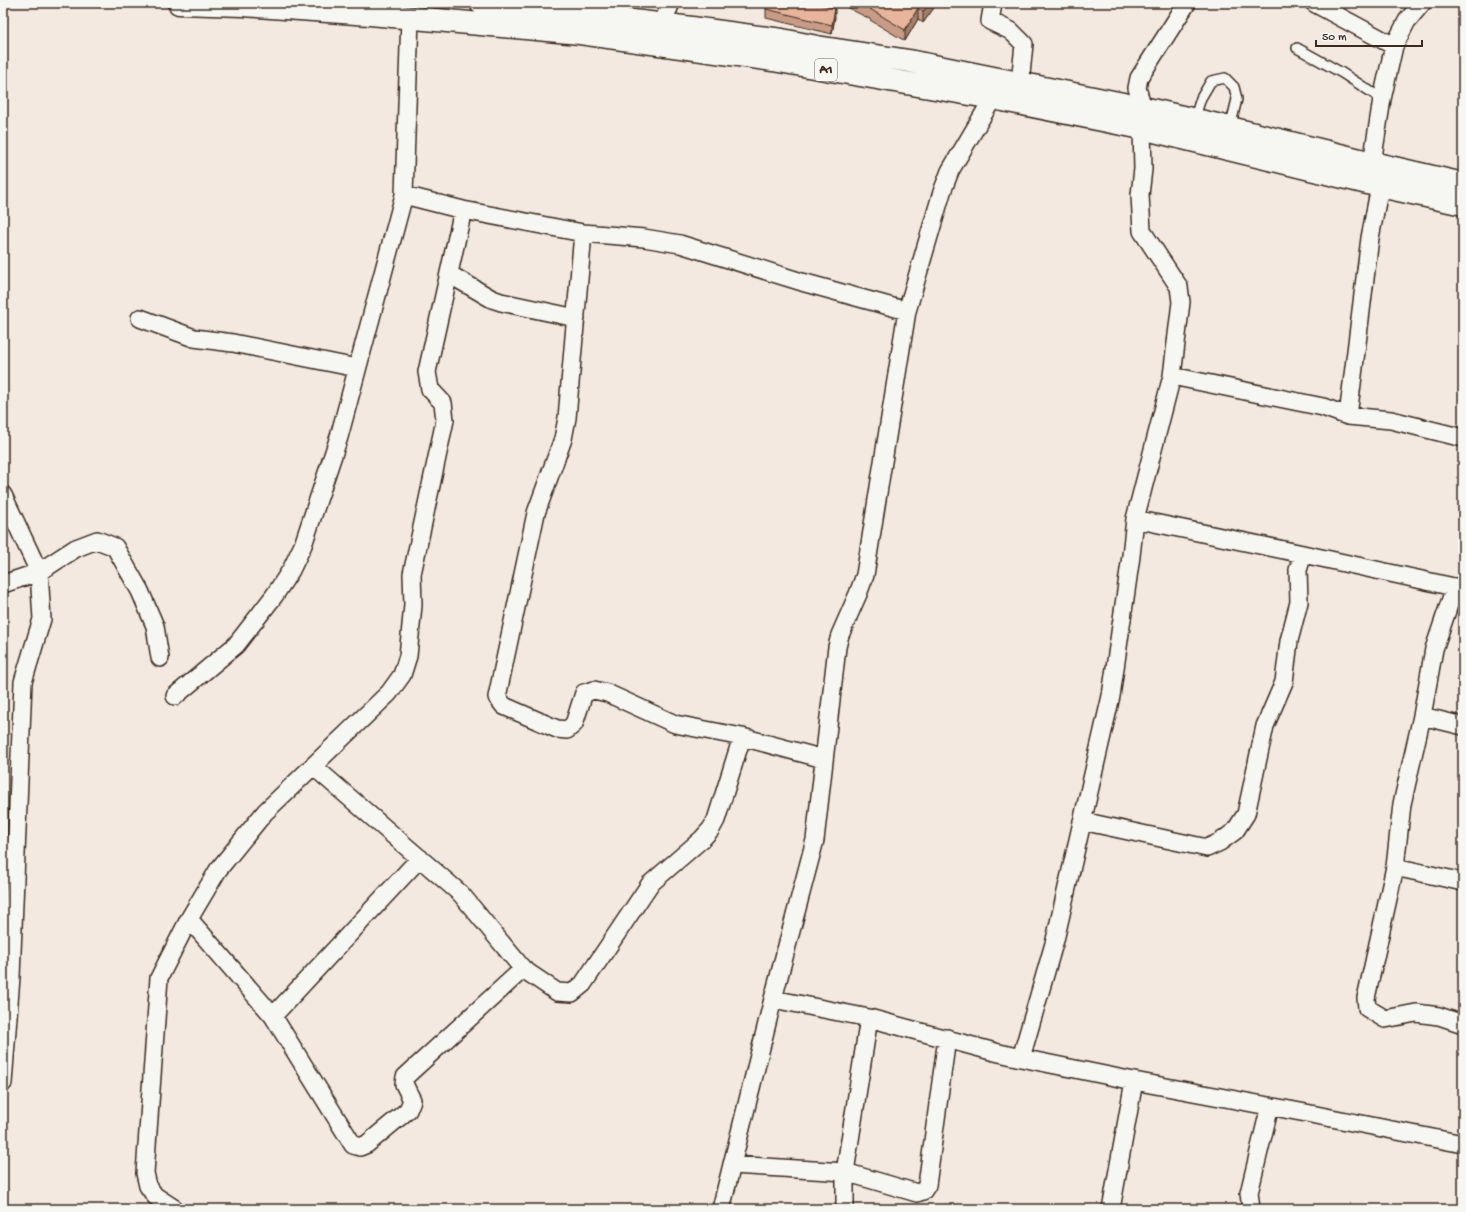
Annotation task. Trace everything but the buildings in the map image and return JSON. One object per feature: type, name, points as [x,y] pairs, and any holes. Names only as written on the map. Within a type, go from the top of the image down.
[{"type":"highway","name":"A1","points":[[179,3],[410,17],[587,34],[773,60],[993,98],[1142,118],[1194,120],[1463,184]]},
{"type":"highway","name":"A1","points":[[481,3],[662,24],[782,40],[909,61],[1020,84],[1380,186],[1463,204]]},
{"type":"street","points":[[662,24],[671,3]]},
{"type":"street","points":[[993,3],[990,21],[1011,31],[1024,44],[1020,84]]},
{"type":"street","points":[[1021,1058],[1055,940],[1111,696],[1135,519],[1172,376],[1181,302],[1179,287],[1142,231],[1140,195],[1143,169],[1142,118],[1137,88],[1139,78],[1186,3]]},
{"type":"street","points":[[1314,3],[1394,46]]},
{"type":"street","points":[[1372,163],[1382,99],[1394,46],[1407,21],[1422,3]]},
{"type":"street","points":[[175,696],[236,646],[274,596],[291,570],[303,545],[339,437],[404,195],[410,17]]},
{"type":"street","points":[[721,1209],[773,999],[815,840],[837,647],[840,634],[865,575],[906,311],[942,192],[950,171],[993,98]]},
{"type":"street","points":[[1348,416],[1369,245],[1380,186]]},
{"type":"street","points":[[404,195],[463,210],[583,233],[644,238],[680,244],[802,282],[906,311]]},
{"type":"street","points":[[175,1209],[155,1196],[148,1186],[145,1173],[159,978],[189,919],[218,870],[266,812],[389,693],[402,675],[408,656],[414,605],[412,574],[445,420],[443,403],[430,389],[427,372],[463,210]]},
{"type":"street","points":[[583,233],[567,418],[563,439],[536,513],[497,697],[504,706],[556,729],[567,730],[574,724],[584,693],[594,690],[607,693],[675,724],[742,737],[824,759]]},
{"type":"street","points":[[449,274],[501,302],[576,318]]},
{"type":"street","points":[[140,318],[194,338],[233,342],[357,368]]},
{"type":"street","points":[[1172,376],[1323,407],[1348,416],[1391,420],[1463,438]]},
{"type":"street","points":[[3,495],[40,572],[42,619],[23,682],[7,977],[3,1083]]},
{"type":"street","points":[[1135,519],[1459,588],[1434,649],[1422,716],[1402,804],[1395,867],[1366,998],[1367,1008],[1385,1019],[1416,1013],[1439,1016],[1463,1024]]},
{"type":"street","points":[[3,584],[40,572],[76,548],[97,540],[114,547],[140,591],[155,626],[160,658]]},
{"type":"street","points":[[1082,821],[1207,848],[1220,842],[1235,830],[1246,814],[1265,726],[1284,682],[1289,641],[1298,602],[1298,570],[1303,554]]},
{"type":"street","points":[[1422,716],[1463,726]]},
{"type":"street","points":[[314,766],[461,894],[523,969],[557,992],[572,993],[583,984],[650,884],[702,839],[711,829],[716,820],[742,737]]},
{"type":"street","points":[[273,1016],[420,858]]},
{"type":"street","points":[[1395,867],[1463,882]]},
{"type":"street","points":[[189,919],[273,1016],[353,1145],[360,1147],[367,1144],[408,1110],[412,1100],[404,1084],[405,1077],[523,969]]},
{"type":"street","points":[[773,999],[869,1018],[1021,1058],[1463,1144]]},
{"type":"street","points":[[845,1209],[845,1172],[869,1018]]},
{"type":"street","points":[[732,1164],[845,1172],[917,1193],[924,1191],[927,1185],[947,1038]]},
{"type":"street","points":[[1111,1209],[1134,1081]]},
{"type":"street","points":[[1251,1209],[1249,1193],[1270,1106]]},
{"type":"lane","points":[[1298,48],[1342,73],[1382,99]]},
{"type":"lane","points":[[1194,120],[1201,98],[1211,81],[1225,78],[1234,87],[1237,99],[1230,128]]}]
